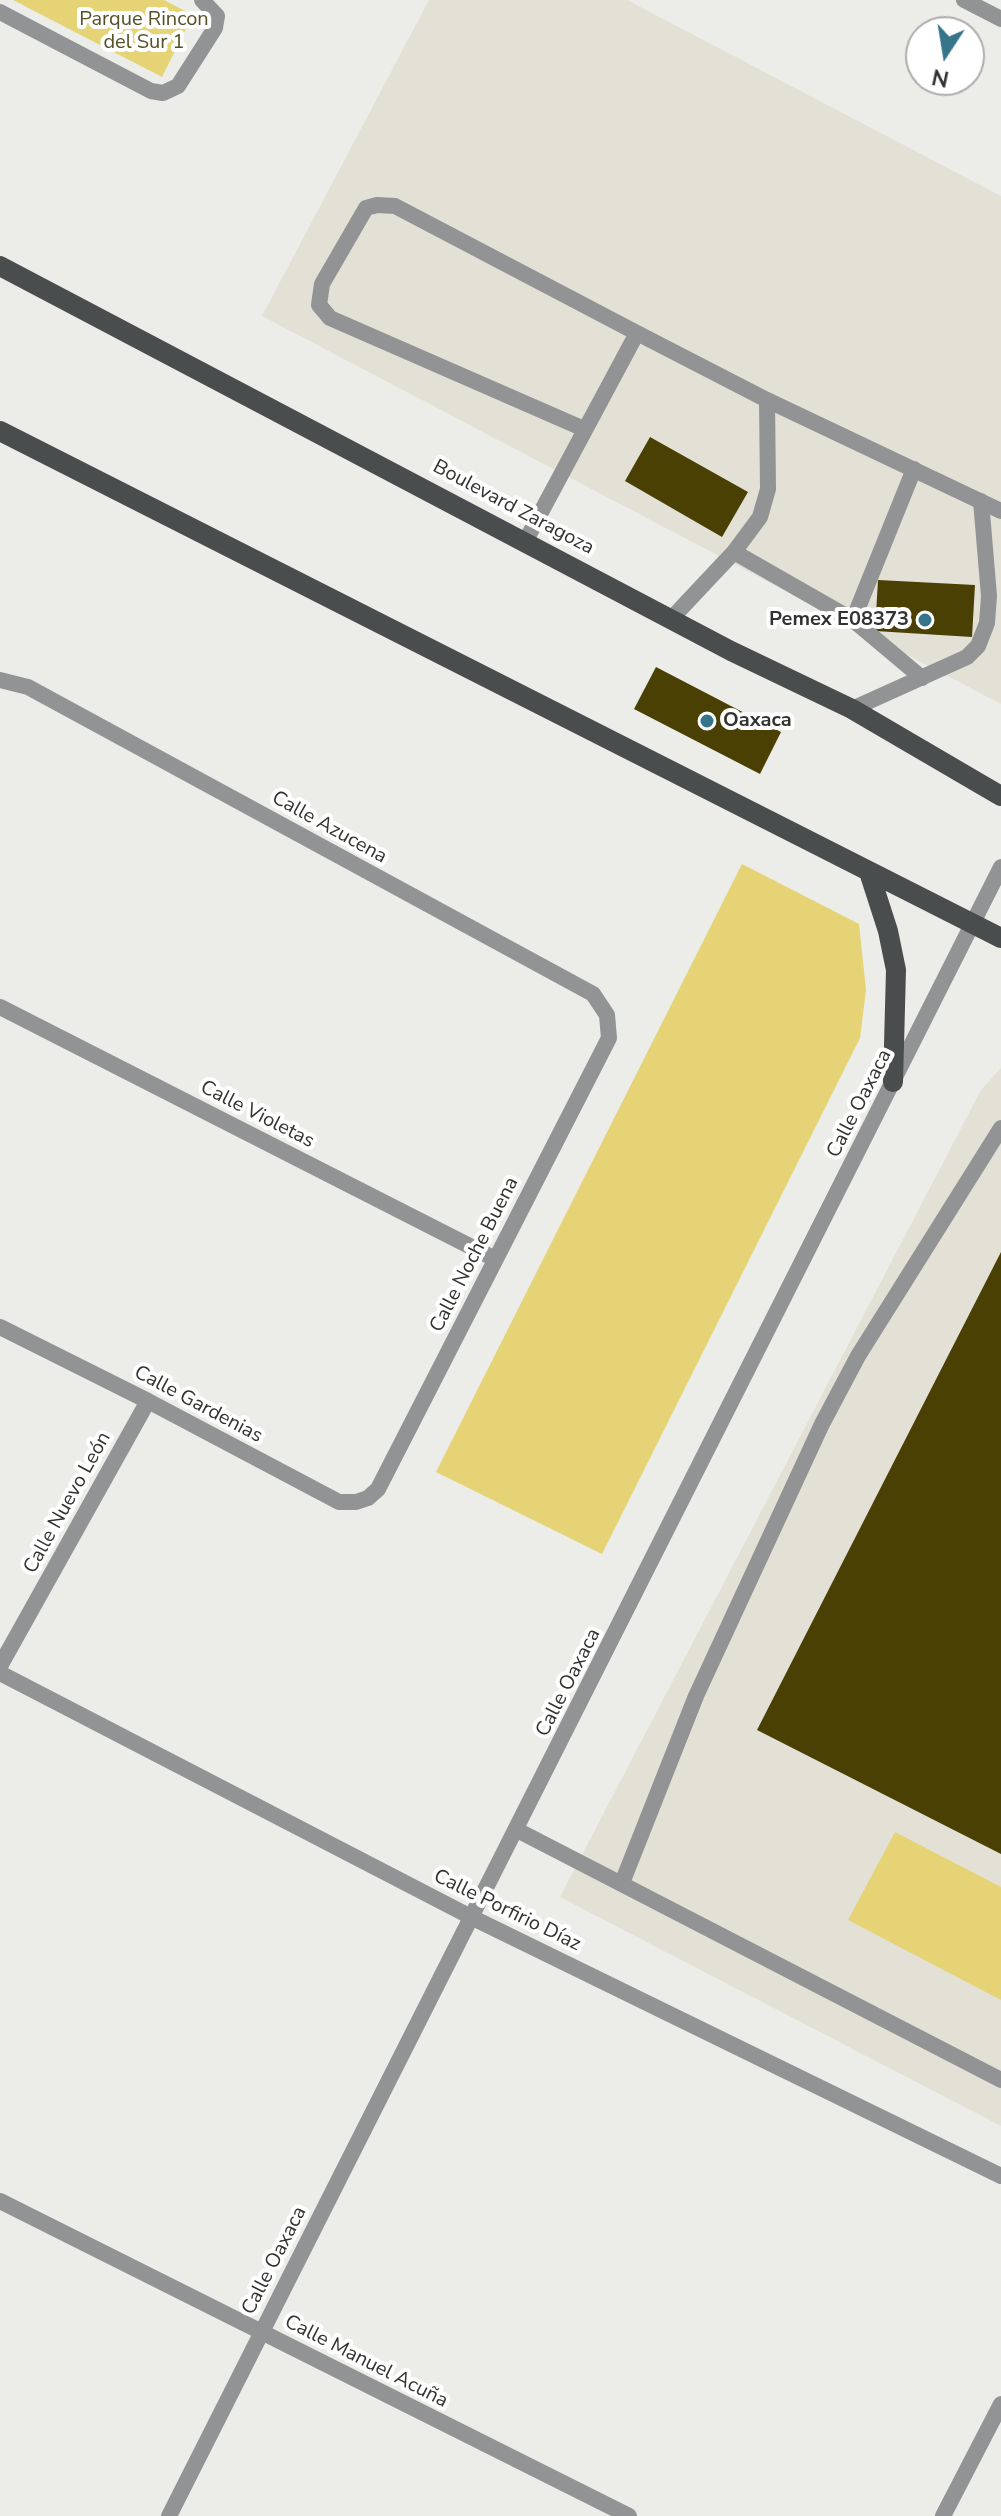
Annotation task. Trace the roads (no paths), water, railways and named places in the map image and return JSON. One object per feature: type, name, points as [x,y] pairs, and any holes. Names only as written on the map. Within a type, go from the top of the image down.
[{"type":"main road","name":"Boulevard Zaragoza","points":[[0,266],[731,651],[852,709],[1001,796]]},
{"type":"main road","points":[[0,431],[1001,938]]},
{"type":"main road","points":[[869,872],[888,931],[896,970],[893,1082]]},
{"type":"street","points":[[0,12],[151,91],[163,93],[178,86],[215,28],[217,16],[202,0]]},
{"type":"street","points":[[964,0],[1001,19]]},
{"type":"street","points":[[584,429],[330,318],[319,305],[322,284],[366,208],[395,206],[767,400],[1001,511]]},
{"type":"street","points":[[525,542],[637,333]]},
{"type":"street","points":[[671,619],[734,552],[760,517],[768,489],[767,400]]},
{"type":"street","points":[[853,620],[914,469]]},
{"type":"street","points":[[852,709],[967,657],[978,646],[987,623],[989,596],[981,501]]},
{"type":"street","points":[[734,552],[853,620],[922,678]]},
{"type":"street","name":"Calle Azucena","points":[[0,680],[28,687],[593,994],[607,1015],[609,1038]]},
{"type":"street","name":"Calle Oaxaca","points":[[169,2516],[1001,867]]},
{"type":"street","name":"Calle Violetas","points":[[0,1007],[495,1259]]},
{"type":"street","name":"Calle Noche Buena","points":[[378,1489],[609,1038]]},
{"type":"street","points":[[622,1883],[696,1696],[822,1424],[858,1356],[1001,1128]]},
{"type":"street","name":"Calle Gardenias","points":[[0,1327],[339,1502],[368,1498],[378,1489]]},
{"type":"street","name":"Calle Nuevo León","points":[[0,1666],[148,1401]]},
{"type":"street","name":"Calle Porfirio Díaz","points":[[0,1673],[473,1918],[1001,2176]]},
{"type":"street","points":[[517,1830],[1001,2080]]},
{"type":"street","name":"Calle Manuel Acuña","points":[[0,2201],[629,2516]]},
{"type":"street","points":[[943,2516],[1001,2404]]},
{"type":"place","name":"Pemex E08373","points":[[925,620]]},
{"type":"place","name":"Oaxaca","points":[[707,721]]},
{"type":"park label","name":"Parque Rincon del Sur 1","points":[[144,32]]}]
